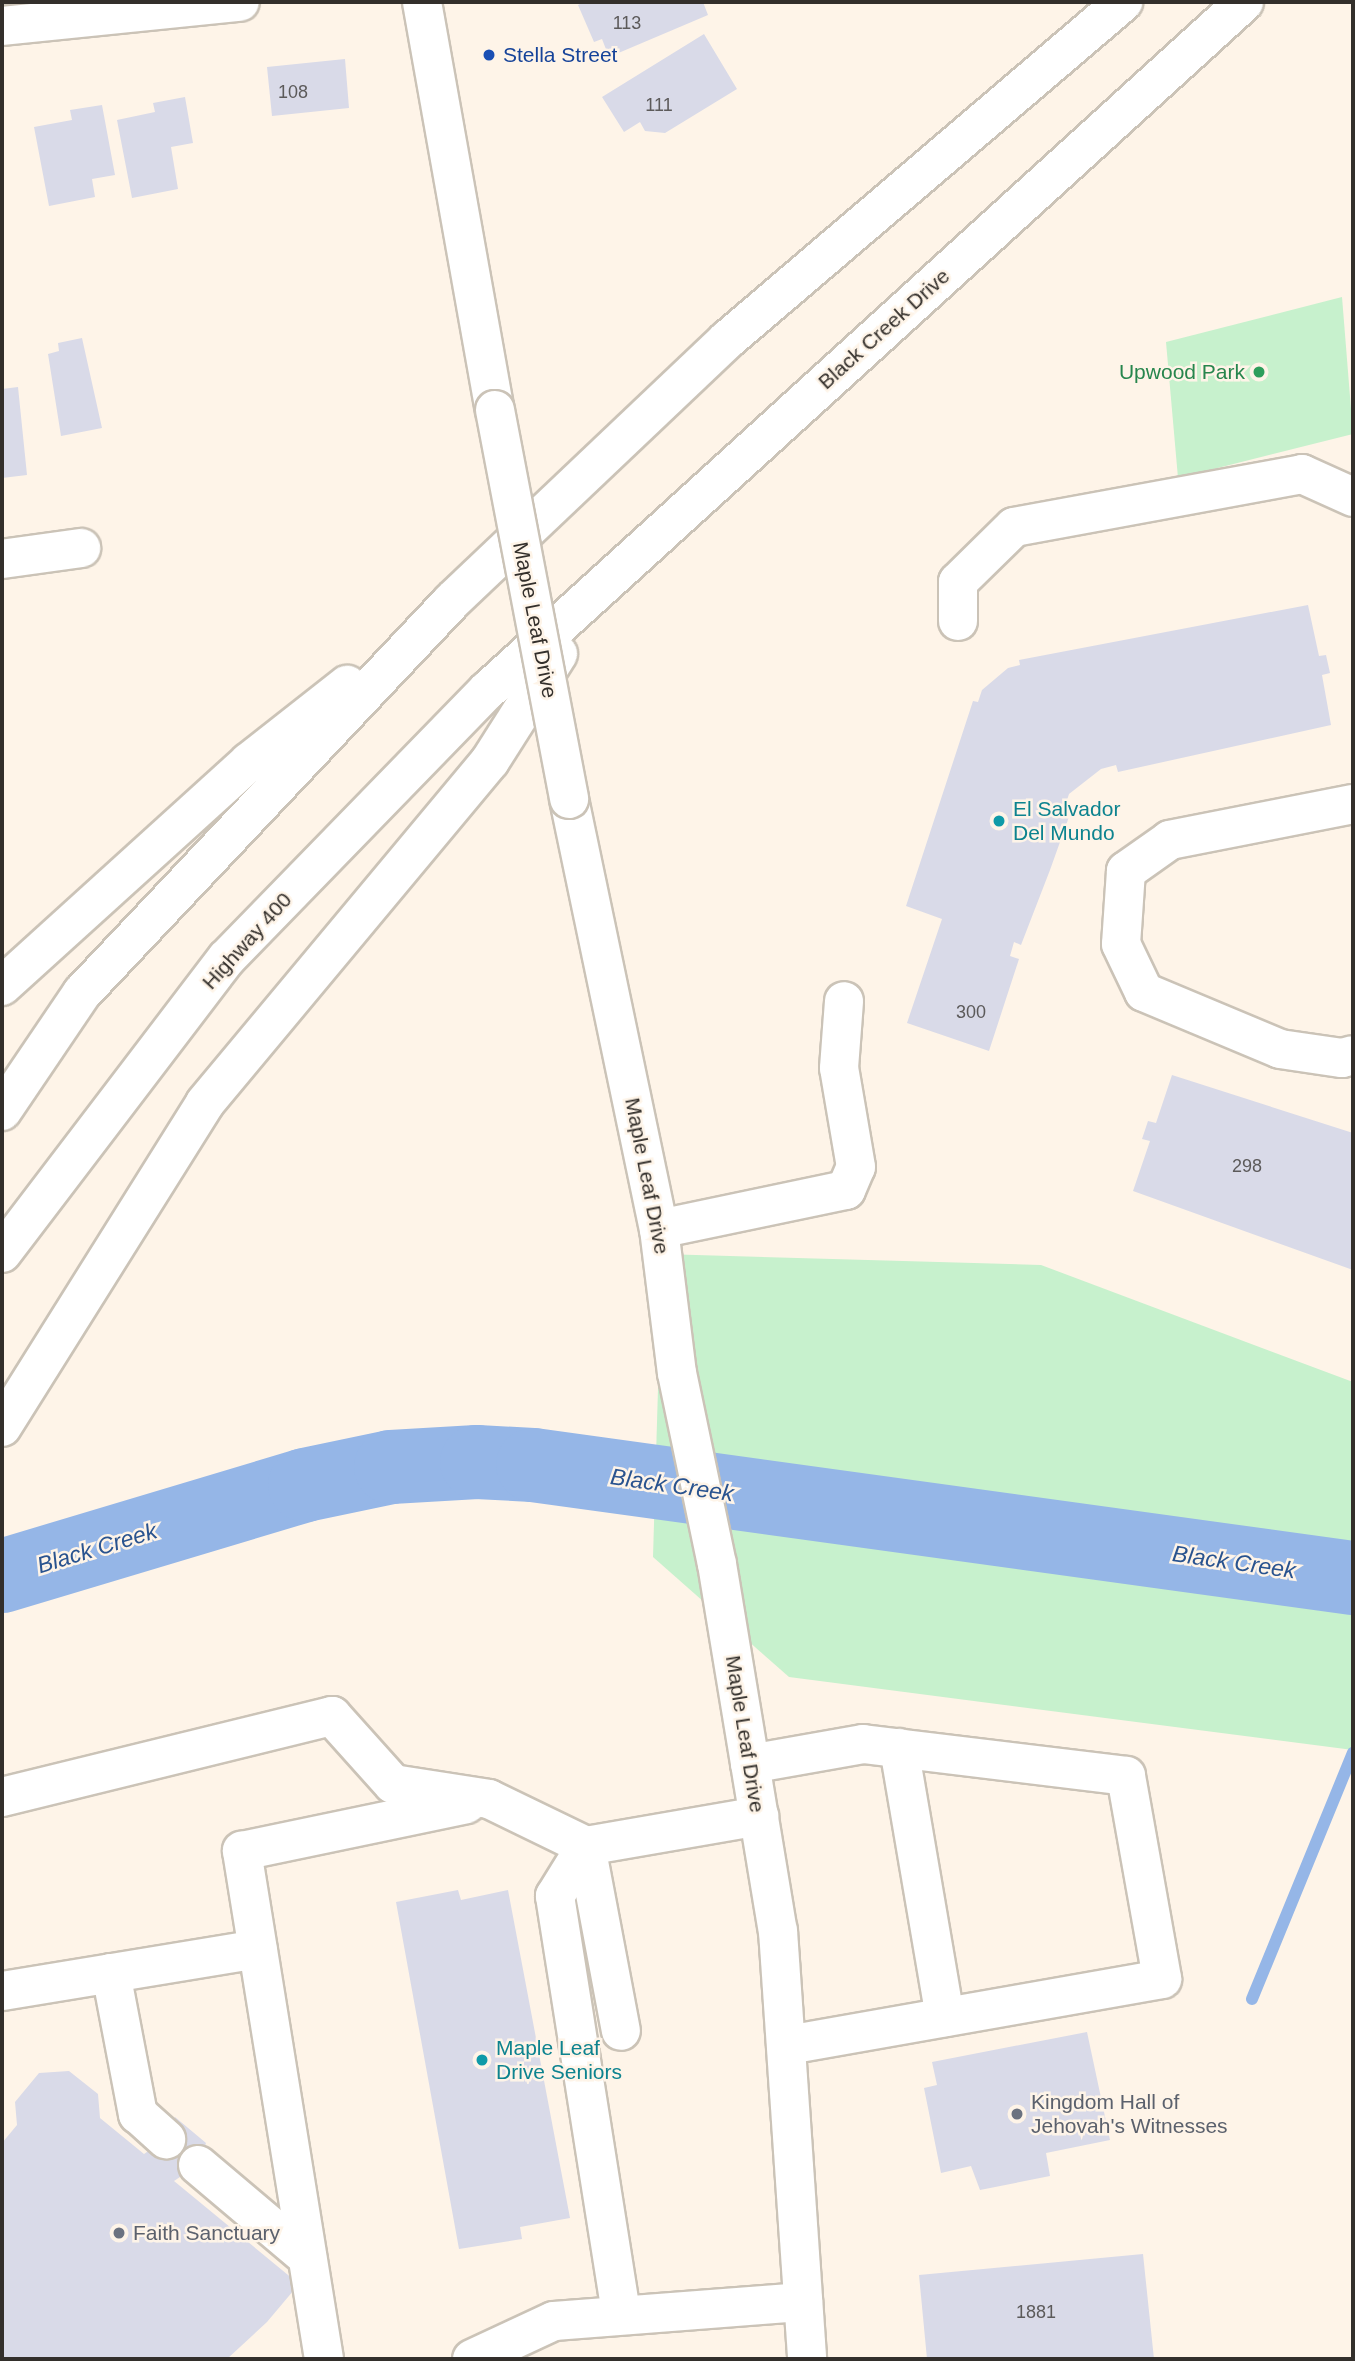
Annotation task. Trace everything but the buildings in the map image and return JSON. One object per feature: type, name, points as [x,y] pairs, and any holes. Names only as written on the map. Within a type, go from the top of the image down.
[{"type":"main road","points":[[2,26],[240,2]]},
{"type":"main road","name":"Maple Leaf Drive","points":[[422,2],[495,410],[569,799],[659,1229],[677,1373],[717,1564],[778,1931],[807,2359]]},
{"type":"main road","points":[[2,1111],[82,993],[452,601],[727,340],[1123,2]]},
{"type":"main road","name":"Black Creek Drive","points":[[523,656],[1244,2]]},
{"type":"main road","points":[[958,621],[958,582],[1014,527],[1302,474],[1353,497]]},
{"type":"main road","points":[[2,559],[81,548]]},
{"type":"main road","points":[[2,1427],[205,1103],[490,761],[605,581]]},
{"type":"main road","points":[[2,986],[249,762],[452,601]]},
{"type":"main road","name":"Highway 400","points":[[2,1253],[227,958],[523,656]]},
{"type":"main road","points":[[1349,1061],[1279,1049],[1144,992],[1121,944],[1126,871],[1170,840],[1353,804]]},
{"type":"main road","points":[[659,1229],[846,1190],[856,1167],[839,1068],[844,1000]]},
{"type":"main road","points":[[2,1797],[332,1716],[393,1784],[489,1799],[586,1846],[759,1816]]},
{"type":"main road","points":[[750,1764],[863,1744],[1126,1776],[1162,1979],[787,2045]]},
{"type":"main road","points":[[899,1748],[945,2017]]},
{"type":"main road","points":[[324,2359],[242,1851],[489,1799]]},
{"type":"main road","points":[[586,1846],[621,2031]]},
{"type":"main road","points":[[586,1846],[555,1896],[621,2315]]},
{"type":"main road","points":[[3,1994],[258,1949]]},
{"type":"main road","points":[[111,1973],[138,2114],[166,2140]]},
{"type":"main road","points":[[198,2165],[307,2257]]},
{"type":"main road","points":[[472,2359],[554,2321],[803,2302]]},
{"type":"green space","name":"Upwood Park","points":[[1342,297],[1353,434],[1178,478],[1166,342]]},
{"type":"green space","points":[[662,1254],[1041,1265],[1353,1382],[1353,1750],[789,1677],[653,1557]]},
{"type":"waterway","name":"Black Creek","points":[[2,1576],[305,1485],[391,1467],[477,1462],[533,1465],[1353,1578]]},
{"type":"waterway","points":[[1252,1999],[1353,1753]]},
{"type":"place","name":"Stella Street","points":[[489,55]]},
{"type":"place","name":"Upwood Park","points":[[1259,372]]},
{"type":"place","name":"El Salvador Del Mundo","points":[[999,821]]},
{"type":"place","name":"Maple Leaf Drive Seniors","points":[[482,2060]]},
{"type":"place","name":"Kingdom Hall of Jehovah's Witnesses","points":[[1017,2114]]},
{"type":"place","name":"Faith Sanctuary","points":[[119,2233]]}]
